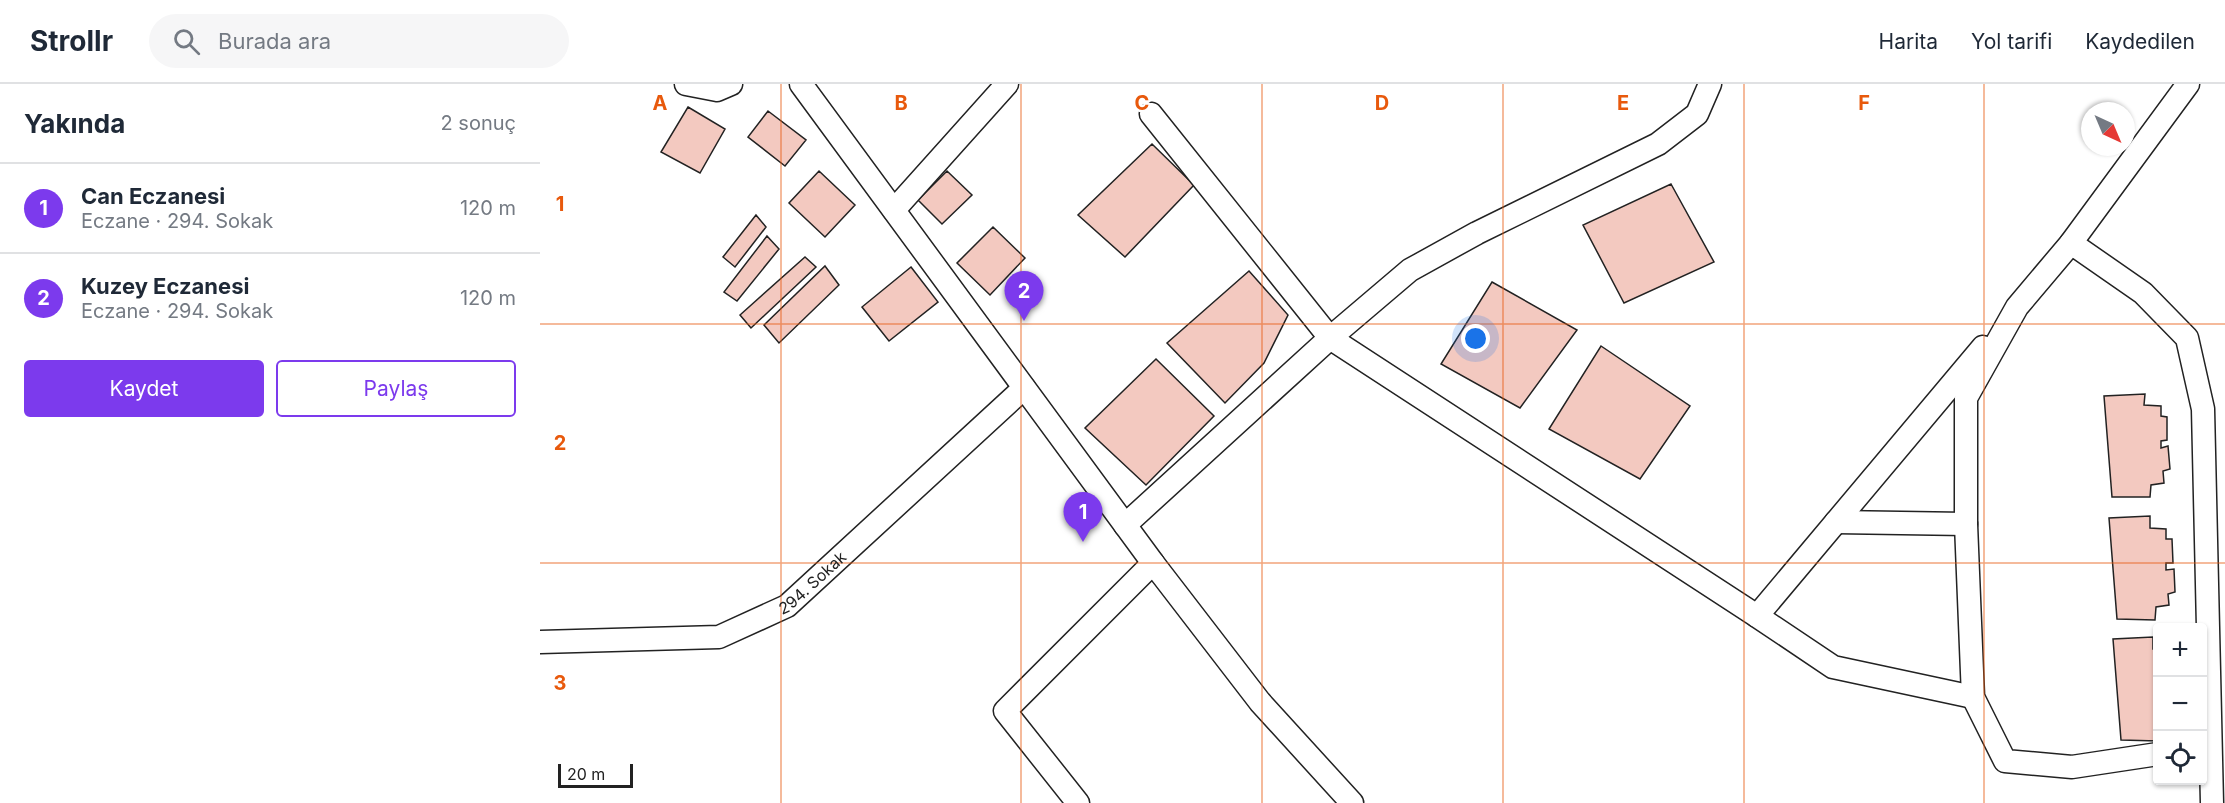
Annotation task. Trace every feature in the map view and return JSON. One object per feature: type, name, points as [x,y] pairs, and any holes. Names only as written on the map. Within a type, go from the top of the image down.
[{"type":"street","points":[[686,84],[717,90],[731,84]]},
{"type":"street","points":[[801,84],[1153,563],[1260,702],[1352,803]]},
{"type":"street","points":[[894,210],[1007,84]]},
{"type":"street","points":[[1125,525],[1330,338],[1410,270],[1477,233],[1658,144],[1697,114],[1710,84]]},
{"type":"street","points":[[1757,616],[2071,243],[2187,84]]},
{"type":"street","points":[[1150,114],[1330,338],[1833,667],[1973,697]]},
{"type":"street","points":[[2071,243],[2143,293],[2187,338],[2203,409],[2215,493],[2207,731]]},
{"type":"street","points":[[2017,307],[1966,398],[1966,524],[1973,697],[2005,761],[2072,767],[2153,755]]},
{"type":"street","name":"294. Sokak","points":[[542,638],[719,637],[787,606],[1024,388]]},
{"type":"street","points":[[1836,522],[1966,524]]},
{"type":"street","points":[[1078,803],[1005,711],[1153,563]]},
{"type":"street","points":[[2207,756],[2212,803]]},
{"type":"building","points":[[688,107],[725,129],[700,173],[661,152]]},
{"type":"building","points":[[768,111],[806,140],[785,166],[748,137]]},
{"type":"building","points":[[1152,144],[1194,185],[1125,257],[1078,215]]},
{"type":"building","points":[[819,171],[855,205],[825,237],[789,203]]},
{"type":"building","points":[[947,171],[972,195],[942,224],[918,200]]},
{"type":"building","points":[[1671,184],[1714,262],[1624,303],[1583,225]]},
{"type":"building","points":[[756,215],[766,227],[735,267],[723,257]]},
{"type":"building","points":[[993,227],[1025,258],[990,295],[957,263]]},
{"type":"building","points":[[767,236],[779,249],[737,301],[724,292]]},
{"type":"building","points":[[805,257],[816,267],[751,328],[740,315]]},
{"type":"building","points":[[825,266],[839,285],[779,343],[764,325]]},
{"type":"building","points":[[911,267],[938,302],[889,341],[862,307]]},
{"type":"building","points":[[1249,271],[1288,315],[1264,363],[1225,403],[1167,343]]},
{"type":"building","points":[[1492,282],[1577,330],[1520,408],[1441,364]]},
{"type":"building","points":[[1601,346],[1690,406],[1640,479],[1549,429]]},
{"type":"building","points":[[1156,359],[1214,416],[1146,485],[1085,428]]},
{"type":"building","points":[[2145,394],[2144,405],[2161,406],[2161,416],[2167,417],[2167,440],[2161,441],[2161,448],[2168,446],[2170,469],[2163,471],[2164,483],[2151,485],[2150,497],[2112,497],[2104,396]]},
{"type":"building","points":[[2150,516],[2150,528],[2166,529],[2166,539],[2172,539],[2173,563],[2166,563],[2166,570],[2174,569],[2175,592],[2168,594],[2169,605],[2156,607],[2155,620],[2117,619],[2109,518]]},
{"type":"building","points":[[2153,637],[2153,741],[2121,740],[2113,639]]},
{"type":"place","name":"Kuzey Eczanesi","points":[[1024,321]]},
{"type":"place","name":"Can Eczanesi","points":[[1083,542]]}]
